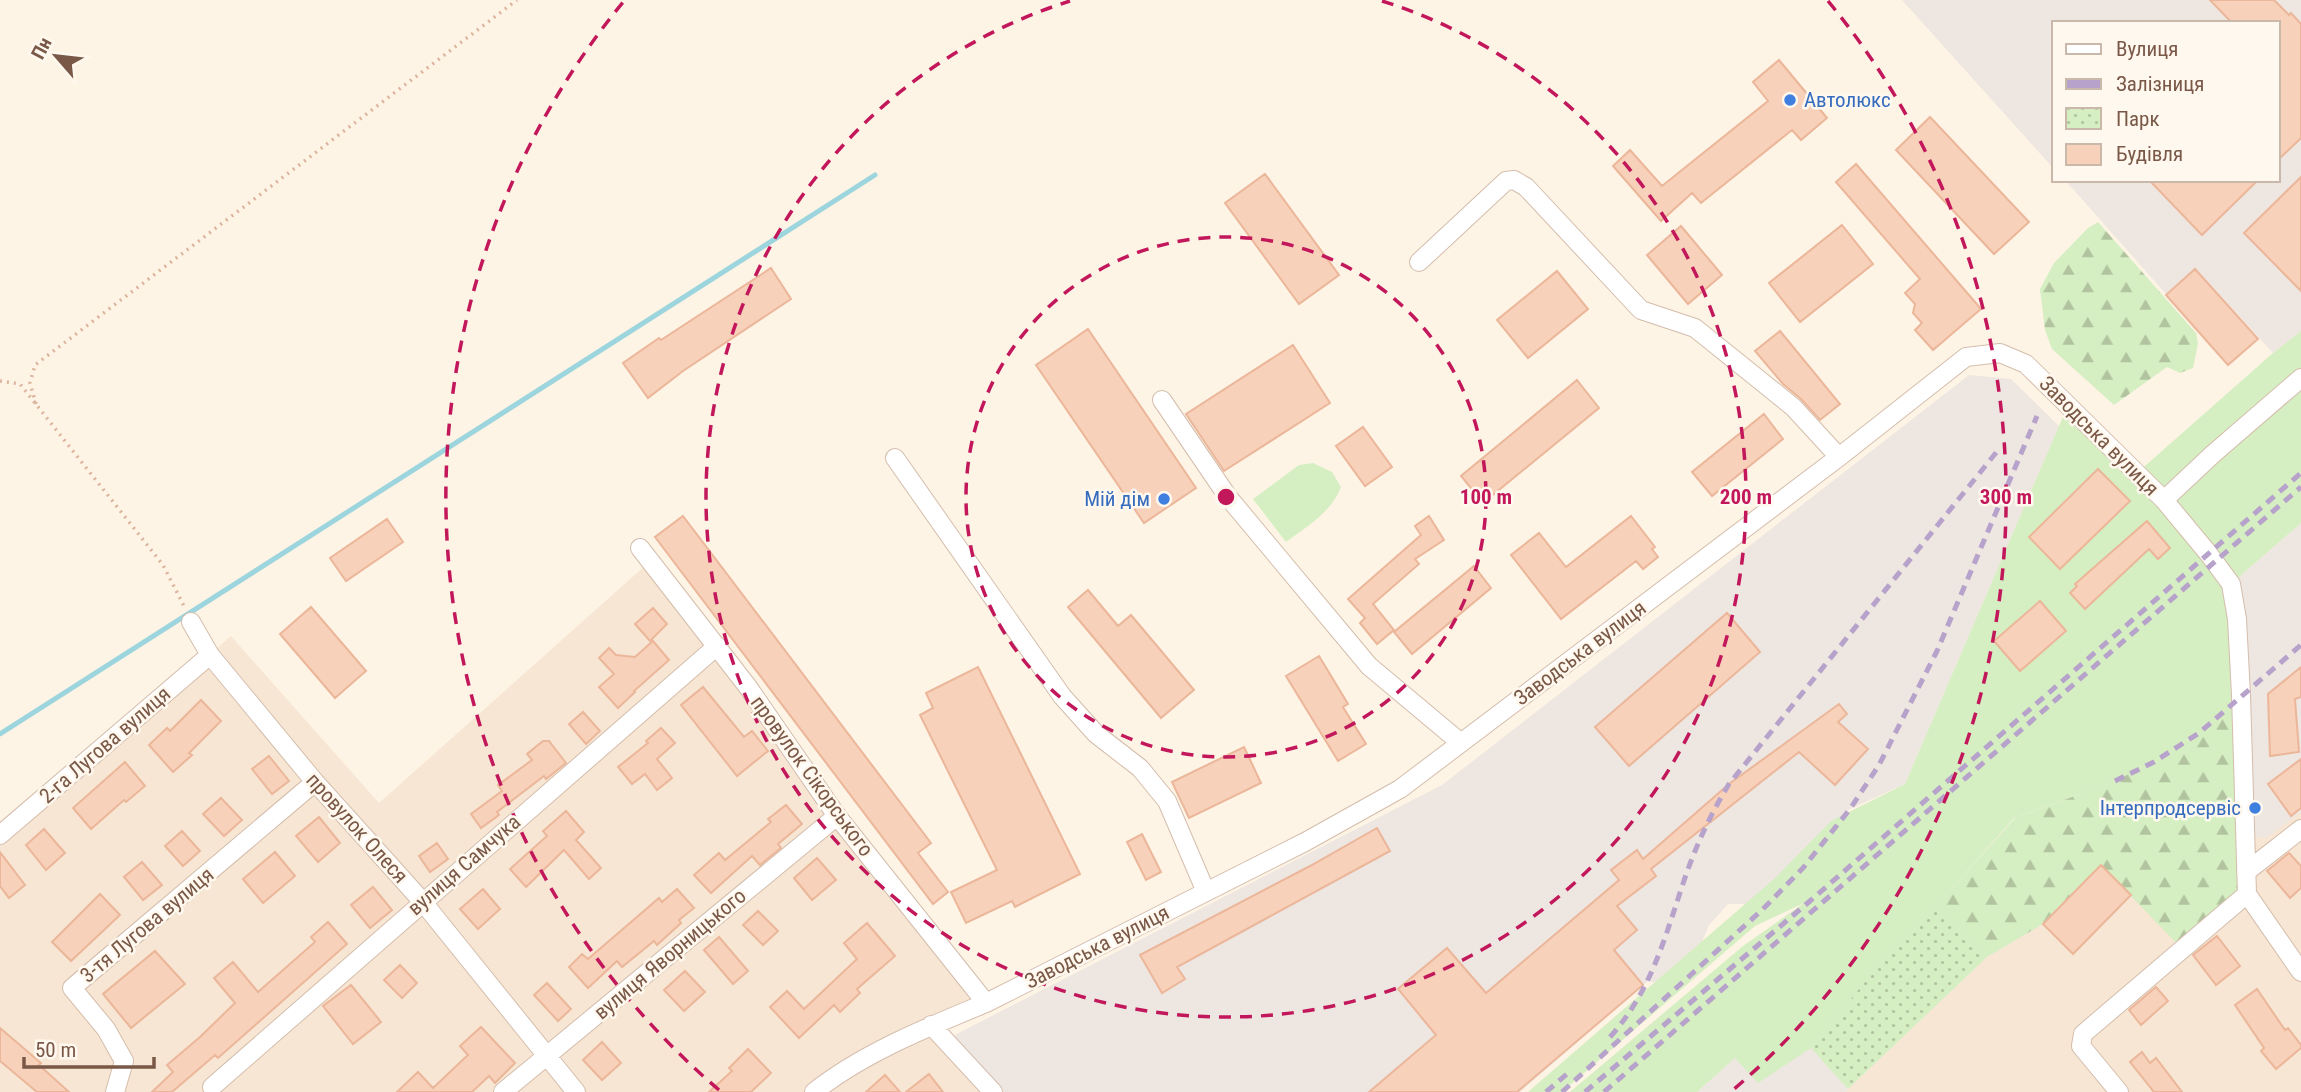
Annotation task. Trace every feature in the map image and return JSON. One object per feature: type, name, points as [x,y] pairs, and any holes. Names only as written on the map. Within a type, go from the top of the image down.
[{"type":"street","points":[[1419,262],[1506,181],[1514,180],[1526,187],[1642,310],[1695,328],[1793,407],[1839,457]]},
{"type":"street","name":"Заводська вулиця","points":[[814,1092],[836,1074],[931,1025],[986,1003],[1305,842],[1400,789],[1839,457],[1966,357],[2000,353],[2026,363],[2164,500],[2231,584],[2237,620],[2241,695],[2247,894]]},
{"type":"street","points":[[2164,500],[2301,378]]},
{"type":"street","points":[[1162,400],[1228,497],[1368,666],[1461,743]]},
{"type":"street","points":[[895,458],[1062,696],[1096,734],[1140,768],[1167,801],[1206,892]]},
{"type":"street","name":"провулок Сікорського","points":[[640,548],[748,687],[837,816],[986,1003]]},
{"type":"street","name":"провулок Олеся","points":[[190,619],[210,654],[315,782],[422,901],[576,1092]]},
{"type":"street","name":"вулиця Самчука","points":[[212,1087],[717,646]]},
{"type":"street","name":"2-га Лугова вулиця","points":[[0,835],[210,654]]},
{"type":"street","name":"3-тя Лугова вулиця","points":[[115,1092],[124,1061],[106,1029],[72,988],[315,782]]},
{"type":"street","name":"вулиця Яворницького","points":[[503,1092],[837,816]]},
{"type":"street","points":[[2246,872],[2301,829]]},
{"type":"street","points":[[2119,1092],[2081,1046],[2083,1034],[2247,894],[2301,972]]},
{"type":"street","points":[[931,1025],[993,1092]]},
{"type":"path","points":[[36,404],[30,383],[35,365],[517,0]]},
{"type":"path","points":[[0,381],[20,384],[36,404],[163,565],[190,619]]},
{"type":"shaded area","points":[[1902,0],[2301,0],[2301,331],[2273,353],[2196,269],[2166,294],[2067,182],[2280,182],[2280,21],[2052,21],[2052,167]]},
{"type":"shaded area","points":[[1969,375],[2011,379],[2059,426],[1905,784],[1850,809],[1747,904],[1728,904],[1709,925],[1701,944],[1658,983],[1648,981],[1520,1092],[993,1092],[945,1040],[1442,785]]},
{"type":"shaded area","points":[[2301,523],[2301,812],[2266,838],[2245,836],[2101,865],[2043,924],[1987,957],[1845,1092],[1697,1092],[1735,1058],[1873,972],[2015,818],[2115,781],[2153,762],[2199,733],[2231,584]]},
{"type":"shaded area","points":[[647,564],[986,1003],[932,1025],[993,1092],[0,1092],[0,835],[231,636],[379,803]]},
{"type":"shaded area","points":[[2301,812],[2301,1092],[1845,1092],[1987,957],[2043,924],[2101,865]]},
{"type":"green space","points":[[2098,222],[2196,333],[2198,343],[2193,368],[2180,373],[2167,367],[2114,405],[2052,349],[2045,330],[2040,289],[2054,263],[2088,228]]},
{"type":"green space","points":[[2301,331],[2301,523],[2231,584],[2241,695],[2199,733],[2153,762],[2115,781],[2014,818],[1873,972],[1811,1048],[1758,1083],[1735,1058],[1697,1092],[1570,1092],[1743,946],[1804,903],[1755,926],[1562,1092],[1528,1092],[1774,879],[1831,821],[1905,784],[2068,405],[2137,473]]},
{"type":"green space","points":[[1313,463],[1332,472],[1341,487],[1325,512],[1286,542],[1253,499],[1299,465]]},
{"type":"green space","points":[[2241,695],[2247,894],[2182,949],[2101,865],[2043,924],[1987,957],[1938,904],[2015,818],[2115,781],[2153,762],[2199,733]]},
{"type":"green space","points":[[1938,904],[1987,957],[1848,1089],[1811,1048],[1873,972]]},
{"type":"building","points":[[2210,0],[2274,0],[2301,24],[2301,138],[2280,158],[2280,21],[2230,21]]},
{"type":"building","points":[[1779,60],[1827,118],[1801,140],[1792,130],[1701,203],[1692,193],[1661,221],[1613,166],[1630,150],[1662,186],[1768,101],[1753,82]]},
{"type":"building","points":[[1930,117],[2029,222],[1994,254],[1896,150]]},
{"type":"building","points":[[1856,164],[1981,309],[1933,350],[1915,330],[1922,323],[1913,313],[1915,304],[1905,293],[1920,279],[1836,182]]},
{"type":"building","points":[[1265,174],[1339,275],[1299,304],[1225,203]]},
{"type":"building","points":[[2301,177],[2301,291],[2244,233]]},
{"type":"building","points":[[2151,182],[2256,182],[2202,235]]},
{"type":"building","points":[[1842,225],[1873,264],[1800,322],[1769,283]]},
{"type":"building","points":[[1681,226],[1722,275],[1688,304],[1647,255]]},
{"type":"building","points":[[771,268],[791,299],[683,371],[648,398],[623,363]]},
{"type":"building","points":[[2195,269],[2258,339],[2228,365],[2166,295]]},
{"type":"building","points":[[1557,271],[1588,309],[1528,358],[1497,320]]},
{"type":"building","points":[[1088,329],[1196,488],[1144,523],[1036,365]]},
{"type":"building","points":[[1780,331],[1840,404],[1820,420],[1783,384],[1755,351]]},
{"type":"building","points":[[1293,345],[1330,403],[1224,471],[1186,414]]},
{"type":"building","points":[[1577,380],[1599,408],[1483,503],[1461,476]]},
{"type":"building","points":[[1764,414],[1783,439],[1712,496],[1692,472]]},
{"type":"building","points":[[1363,427],[1392,467],[1365,486],[1336,446]]},
{"type":"building","points":[[2098,469],[2130,501],[2060,569],[2029,537]]},
{"type":"building","points":[[683,516],[931,843],[918,853],[948,892],[933,904],[655,537]]},
{"type":"building","points":[[1429,516],[1444,540],[1415,559],[1419,564],[1373,604],[1394,630],[1377,644],[1360,623],[1365,618],[1348,599],[1421,535],[1415,526]]},
{"type":"building","points":[[1631,516],[1655,547],[1652,549],[1658,557],[1643,569],[1636,561],[1561,619],[1511,555],[1539,533],[1566,567]]},
{"type":"building","points":[[387,519],[403,542],[346,581],[330,558]]},
{"type":"building","points":[[2147,521],[2170,548],[2158,559],[2149,549],[2085,609],[2070,593],[2077,586],[2075,584]]},
{"type":"building","points":[[1474,566],[1491,588],[1412,654],[1394,632]]},
{"type":"building","points":[[1088,590],[1118,626],[1131,615],[1194,690],[1161,718],[1068,607]]},
{"type":"building","points":[[2040,601],[2066,631],[2020,671],[1994,641]]},
{"type":"building","points":[[311,607],[366,671],[335,698],[280,634]]},
{"type":"building","points":[[653,608],[667,624],[650,641],[635,624]]},
{"type":"building","points":[[1727,613],[1760,652],[1629,766],[1595,727]]},
{"type":"building","points":[[653,641],[669,660],[618,708],[599,687],[614,674],[599,658],[609,648],[616,655],[635,657]]},
{"type":"building","points":[[1319,656],[1348,704],[1343,707],[1366,744],[1338,761],[1286,676]]},
{"type":"building","points":[[978,667],[1080,874],[1015,907],[1012,901],[966,923],[951,892],[997,870],[920,715],[933,708],[926,693]]},
{"type":"building","points":[[2301,667],[2301,697],[2295,699],[2299,752],[2270,756],[2268,694]]},
{"type":"building","points":[[703,687],[744,737],[752,731],[768,751],[737,776],[681,705]]},
{"type":"building","points":[[201,700],[221,721],[189,753],[192,755],[173,772],[149,745],[167,728],[170,731]]},
{"type":"building","points":[[1839,704],[1847,714],[1838,722],[1868,749],[1835,785],[1799,752],[1651,869],[1656,876],[1617,906],[1637,930],[1614,950],[1643,985],[1517,1092],[1369,1092],[1436,1035],[1398,989],[1447,948],[1486,993],[1619,880],[1611,870],[1637,850],[1643,859],[1729,784]]},
{"type":"building","points":[[583,712],[600,731],[586,744],[569,724]]},
{"type":"building","points":[[661,728],[675,743],[657,759],[672,778],[657,790],[645,774],[632,784],[618,767],[648,743],[646,741]]},
{"type":"building","points":[[543,741],[549,741],[566,763],[546,779],[544,776],[497,812],[499,815],[481,828],[471,814],[502,791],[498,785],[532,760],[527,754]]},
{"type":"building","points":[[1244,747],[1261,783],[1189,818],[1172,782]]},
{"type":"building","points":[[269,756],[289,781],[272,794],[252,769]]},
{"type":"building","points":[[2301,759],[2301,808],[2291,816],[2268,784]]},
{"type":"building","points":[[125,762],[145,786],[126,802],[124,800],[91,829],[73,808]]},
{"type":"building","points":[[221,798],[242,820],[224,836],[203,814]]},
{"type":"building","points":[[786,805],[802,824],[778,844],[781,848],[760,865],[752,856],[711,893],[694,875],[719,853],[725,860],[771,822],[768,819]]},
{"type":"building","points":[[566,811],[584,832],[576,840],[601,868],[589,879],[564,850],[526,887],[510,869],[547,836],[543,831]]},
{"type":"building","points":[[319,817],[340,843],[318,862],[296,836]]},
{"type":"building","points":[[1377,828],[1390,851],[1177,967],[1185,979],[1162,993],[1140,955]]},
{"type":"building","points":[[44,829],[65,853],[46,870],[26,845]]},
{"type":"building","points":[[182,831],[200,851],[183,866],[165,846]]},
{"type":"building","points":[[1142,834],[1161,872],[1146,880],[1127,842]]},
{"type":"building","points":[[437,843],[448,859],[430,872],[419,856]]},
{"type":"building","points":[[0,852],[25,885],[9,898],[0,886]]},
{"type":"building","points":[[275,852],[295,876],[263,903],[243,879]]},
{"type":"building","points":[[2289,853],[2301,866],[2301,888],[2290,898],[2267,871]]},
{"type":"building","points":[[817,858],[836,880],[812,900],[794,878]]},
{"type":"building","points":[[142,862],[162,885],[143,900],[124,877]]},
{"type":"building","points":[[2101,865],[2131,895],[2073,954],[2043,924]]},
{"type":"building","points":[[373,887],[392,910],[370,928],[351,905]]},
{"type":"building","points":[[483,889],[500,909],[478,929],[460,909]]},
{"type":"building","points":[[677,889],[694,908],[679,920],[681,923],[657,945],[654,941],[622,967],[617,961],[588,988],[569,967],[582,954],[588,959],[659,898],[662,902]]},
{"type":"building","points":[[100,894],[120,915],[71,961],[52,942]]},
{"type":"building","points":[[758,911],[778,931],[763,945],[743,925]]},
{"type":"building","points":[[328,922],[347,944],[218,1058],[215,1055],[172,1092],[152,1092],[173,1072],[167,1065],[235,1003],[214,978],[233,962],[258,992],[315,942],[311,937]]},
{"type":"building","points":[[867,923],[895,956],[857,989],[860,993],[840,1012],[834,1005],[799,1038],[770,1007],[787,991],[804,1009],[857,959],[844,943]]},
{"type":"building","points":[[2217,936],[2240,966],[2216,985],[2193,955]]},
{"type":"building","points":[[719,937],[748,971],[733,984],[704,950]]},
{"type":"building","points":[[155,951],[185,984],[131,1028],[103,994]]},
{"type":"building","points":[[400,965],[417,983],[402,998],[384,980]]},
{"type":"building","points":[[685,971],[705,992],[684,1011],[664,990]]},
{"type":"building","points":[[547,983],[571,1009],[558,1021],[534,995]]},
{"type":"building","points":[[351,985],[381,1022],[353,1044],[323,1006]]},
{"type":"building","points":[[2156,987],[2168,1001],[2141,1025],[2129,1010]]},
{"type":"building","points":[[2257,989],[2285,1030],[2288,1028],[2301,1045],[2301,1048],[2276,1069],[2261,1051],[2264,1048],[2235,1005]]},
{"type":"building","points":[[481,1027],[515,1063],[495,1083],[489,1076],[472,1092],[397,1092],[418,1072],[433,1088],[468,1055],[460,1046]]},
{"type":"building","points":[[0,1028],[41,1063],[39,1065],[69,1092],[37,1092],[0,1061]]},
{"type":"building","points":[[602,1042],[621,1063],[602,1080],[583,1060]]},
{"type":"building","points":[[748,1049],[771,1073],[751,1092],[709,1092],[732,1071],[729,1068]]},
{"type":"building","points":[[2142,1052],[2150,1063],[2156,1058],[2182,1092],[2154,1092],[2130,1062]]},
{"type":"building","points":[[929,1074],[943,1092],[906,1092]]},
{"type":"building","points":[[885,1075],[900,1092],[866,1092]]},
{"type":"waterway","points":[[0,734],[875,175]]},
{"type":"railway","points":[[1562,1092],[1763,909],[1803,868],[1850,809],[1879,765],[1937,651],[2037,416]]},
{"type":"railway","points":[[1610,1037],[1638,999],[1648,979],[1696,849],[1729,784],[1999,449]]},
{"type":"railway","points":[[1585,1092],[1810,901],[2301,473]]},
{"type":"railway","points":[[1604,1092],[2301,487]]},
{"type":"railway","points":[[2115,781],[2154,762],[2199,733],[2301,645]]},
{"type":"railway","points":[[1546,1092],[1567,1074]]},
{"type":"place","name":"Автолюкс","points":[[1790,100]]},
{"type":"place","name":"Мій дім","points":[[1164,499]]},
{"type":"place","name":"Інтерпродсервіс","points":[[2255,808]]}]
